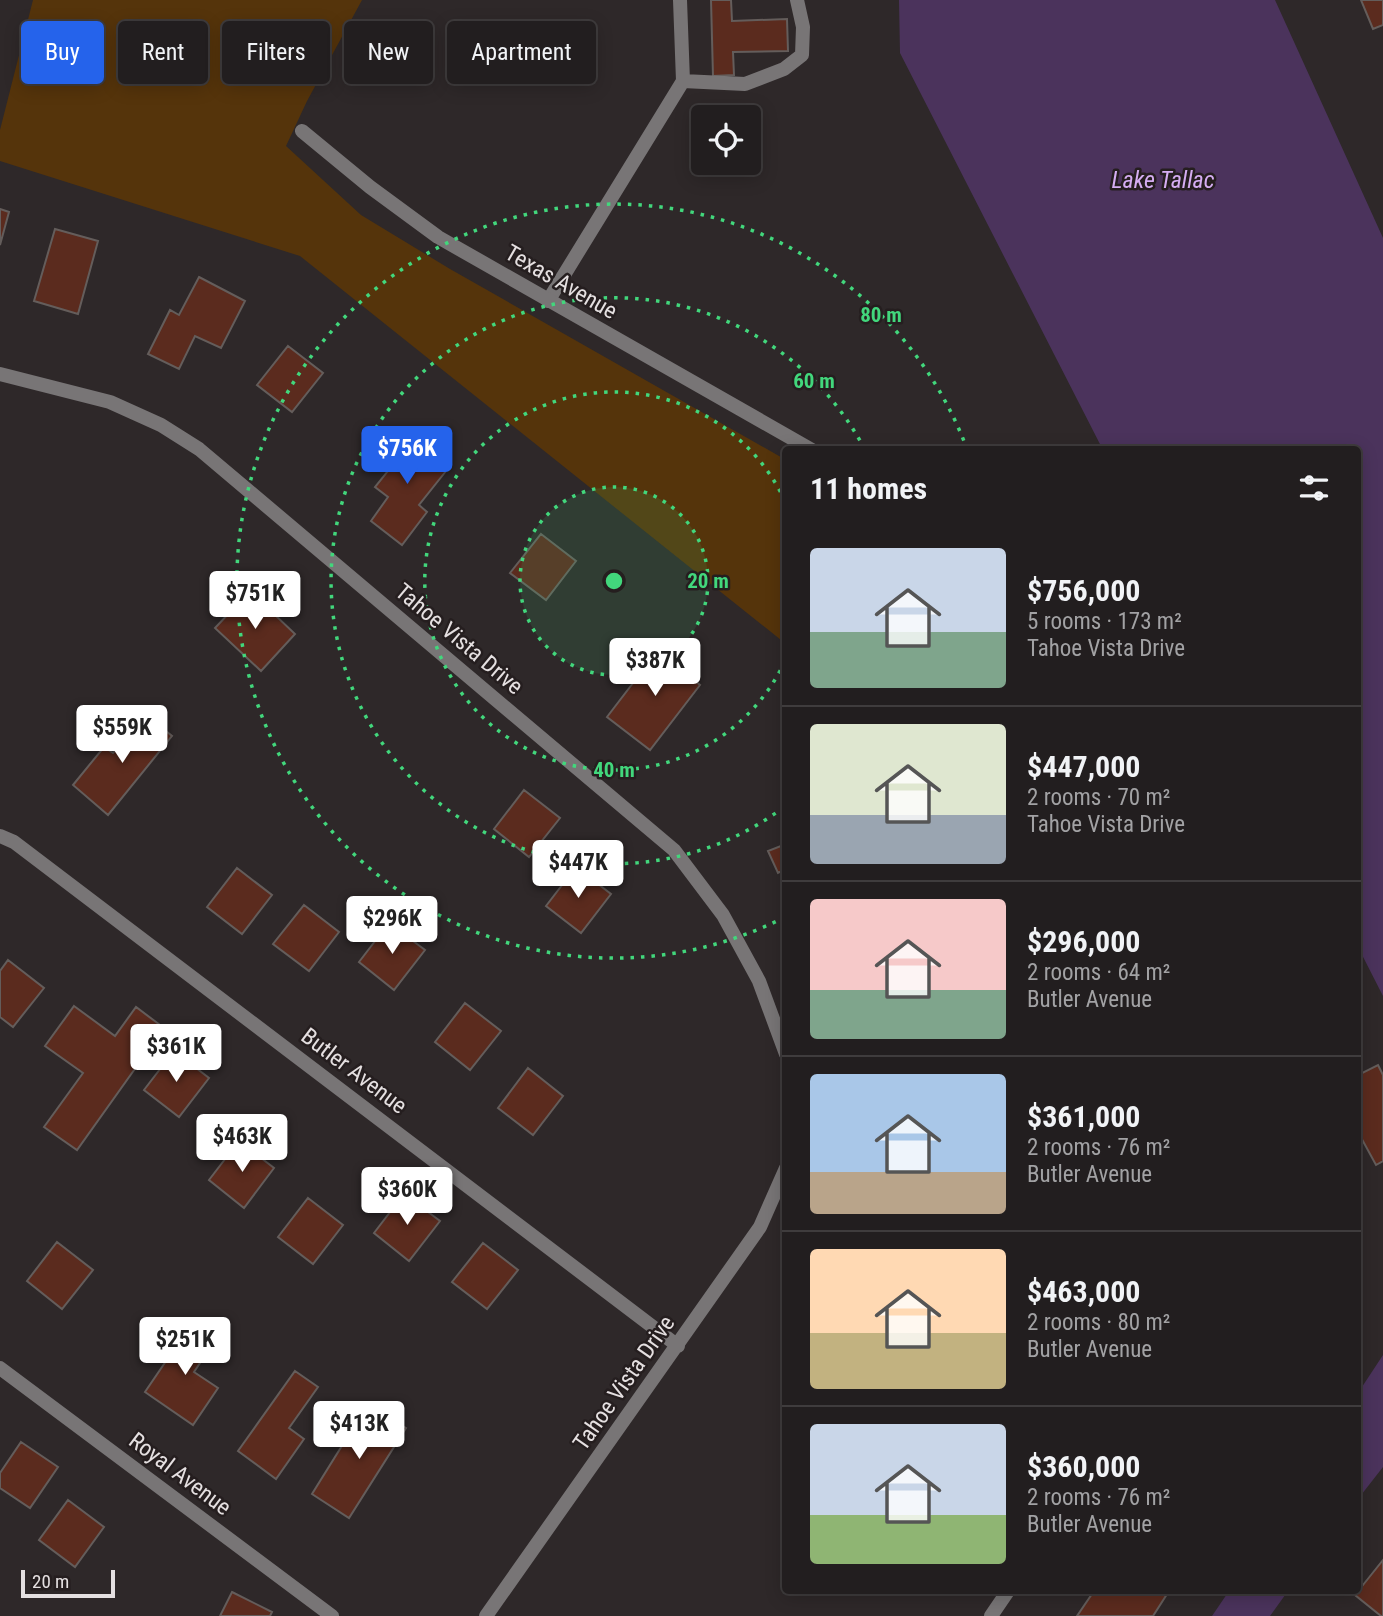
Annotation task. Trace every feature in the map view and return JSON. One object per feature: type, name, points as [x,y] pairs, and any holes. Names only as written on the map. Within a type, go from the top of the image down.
[{"type":"street","points":[[548,300],[683,81],[680,0]]},
{"type":"street","points":[[683,81],[745,84],[784,69],[802,55],[803,27],[797,0]]},
{"type":"street","name":"Texas Avenue","points":[[302,131],[370,187],[438,237],[805,446]]},
{"type":"street","name":"Tahoe Vista Drive","points":[[0,374],[110,402],[161,425],[199,449],[674,850],[723,915],[759,981],[782,1043]]},
{"type":"street","name":"Butler Avenue","points":[[0,836],[25,851],[678,1346]]},
{"type":"street","name":"Tahoe Vista Drive","points":[[486,1616],[760,1227],[782,1177]]},
{"type":"street","name":"Royal Avenue","points":[[0,1368],[332,1616]]},
{"type":"street","points":[[991,1616],[1006,1594]]},
{"type":"shaded area","points":[[33,0],[362,0],[351,21],[344,21],[344,33],[330,59],[330,21],[222,21],[222,84],[316,84],[286,146],[361,215],[450,269],[782,458],[782,641],[300,256],[0,161],[0,130],[21,47],[21,84],[104,84],[104,21],[28,21]]},
{"type":"water","name":"Lake Tallac","points":[[899,0],[1275,0],[1383,238],[1383,996],[1361,953],[1361,446],[1101,446],[900,53]]},
{"type":"water","points":[[1383,1355],[1383,1467],[1361,1495],[1361,1388]]},
{"type":"water","points":[[1227,1594],[1286,1594],[1270,1616],[1212,1616]]},
{"type":"building","points":[[711,0],[731,0],[732,21],[787,19],[788,51],[733,52],[734,75],[713,76]]},
{"type":"building","points":[[1361,0],[1383,0],[1383,25],[1373,29]]},
{"type":"building","points":[[0,209],[9,212],[0,245]]},
{"type":"building","points":[[55,229],[98,241],[78,314],[34,301]]},
{"type":"building","points":[[199,277],[245,301],[221,348],[195,336],[179,369],[148,354],[170,310],[179,315]]},
{"type":"building","points":[[288,346],[323,373],[292,412],[257,385]]},
{"type":"building","points":[[404,430],[450,466],[419,505],[427,512],[402,545],[371,521],[388,497],[375,487],[388,471],[379,464]]},
{"type":"building","points":[[541,534],[576,561],[546,600],[510,573]]},
{"type":"building","points":[[250,591],[295,634],[261,671],[215,628]]},
{"type":"building","points":[[666,640],[684,653],[674,664],[700,685],[650,750],[607,717]]},
{"type":"building","points":[[145,714],[172,736],[108,815],[73,785],[104,747],[113,753]]},
{"type":"building","points":[[524,790],[560,818],[529,857],[494,829]]},
{"type":"building","points":[[782,846],[782,871],[778,873],[768,851]]},
{"type":"building","points":[[576,867],[611,894],[581,933],[546,906]]},
{"type":"building","points":[[237,868],[272,895],[242,934],[207,907]]},
{"type":"building","points":[[304,905],[339,932],[309,971],[273,944]]},
{"type":"building","points":[[389,923],[425,950],[394,990],[359,962]]},
{"type":"building","points":[[8,960],[44,988],[13,1027],[0,1017],[0,971]]},
{"type":"building","points":[[465,1003],[501,1031],[470,1070],[435,1042]]},
{"type":"building","points":[[74,1006],[115,1036],[136,1007],[164,1028],[77,1150],[44,1127],[83,1073],[45,1046]]},
{"type":"building","points":[[174,1051],[209,1078],[179,1117],[144,1090]]},
{"type":"building","points":[[1378,1065],[1383,1075],[1383,1161],[1376,1165],[1361,1138],[1361,1074]]},
{"type":"building","points":[[528,1068],[563,1096],[533,1135],[498,1108]]},
{"type":"building","points":[[239,1141],[274,1168],[244,1208],[209,1180]]},
{"type":"building","points":[[404,1194],[440,1221],[409,1261],[374,1233]]},
{"type":"building","points":[[308,1198],[343,1225],[313,1264],[278,1237]]},
{"type":"building","points":[[57,1242],[93,1270],[62,1309],[27,1281]]},
{"type":"building","points":[[483,1243],[518,1270],[487,1309],[452,1282]]},
{"type":"building","points":[[192,1323],[216,1339],[194,1372],[218,1388],[193,1425],[145,1392]]},
{"type":"building","points":[[295,1371],[318,1387],[289,1428],[304,1439],[276,1479],[238,1451]]},
{"type":"building","points":[[368,1404],[406,1428],[349,1518],[312,1494]]},
{"type":"building","points":[[21,1442],[58,1467],[30,1508],[0,1488],[0,1473]]},
{"type":"building","points":[[68,1500],[104,1527],[75,1567],[39,1540]]},
{"type":"building","points":[[1383,1560],[1383,1616],[1355,1595],[1361,1594],[1361,1588]]},
{"type":"building","points":[[232,1592],[272,1612],[270,1616],[220,1616]]},
{"type":"building","points":[[1092,1594],[1167,1594],[1153,1616],[1077,1616]]}]
